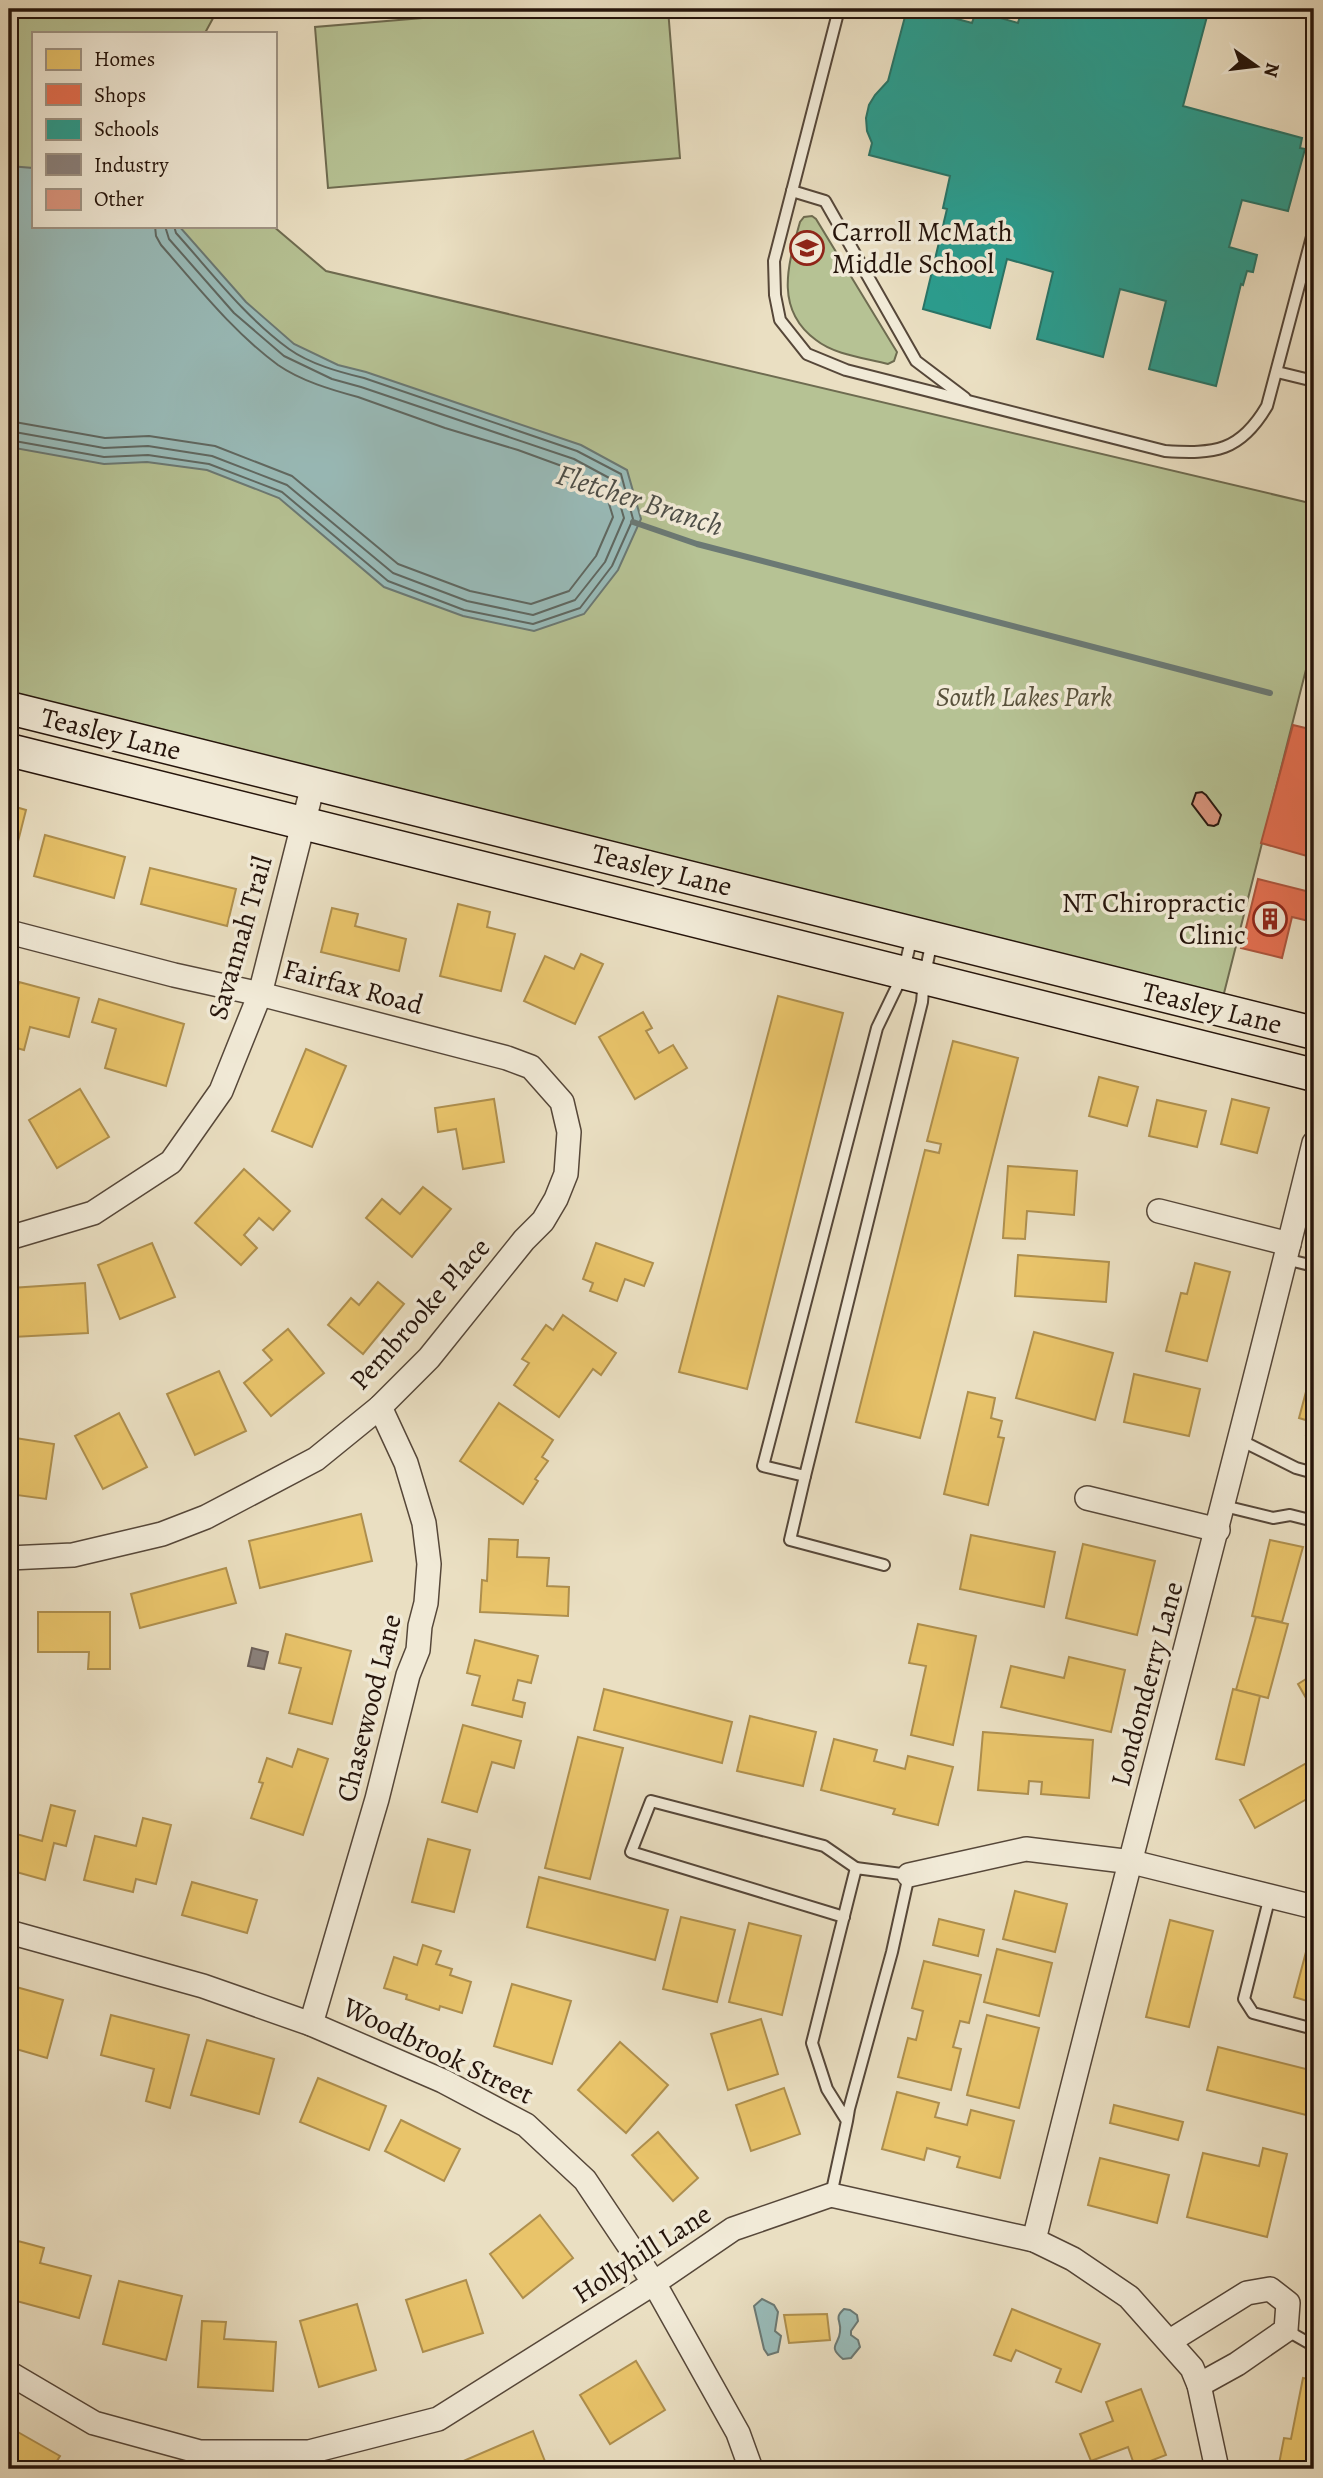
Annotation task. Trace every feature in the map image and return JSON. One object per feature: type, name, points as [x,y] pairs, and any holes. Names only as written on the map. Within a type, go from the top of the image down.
[{"type":"main road","name":"Teasley Lane","points":[[9,708],[1314,1033]]},
{"type":"main road","name":"Teasley Lane","points":[[9,750],[1314,1075]]},
{"type":"street","name":"Savannah Trail","points":[[9,1238],[93,1213],[171,1162],[221,1091],[260,993],[313,785]]},
{"type":"street","name":"Fairfax Road","points":[[9,932],[174,975],[260,993],[507,1058],[531,1067],[551,1087]]},
{"type":"street","name":"Pembrooke Place","points":[[9,1558],[73,1555],[162,1534],[206,1517],[316,1459],[380,1407],[429,1358],[524,1240],[543,1221],[556,1199],[566,1174],[569,1132],[562,1102],[551,1087]]},
{"type":"street","name":"Londonderry Lane","points":[[1034,2239],[1087,2026],[1218,1530],[1287,1252],[1307,1205],[1314,1145]]},
{"type":"street","points":[[1159,1211],[1287,1252]]},
{"type":"street","name":"Chasewood Lane","points":[[311,2024],[377,1799],[408,1675],[418,1650],[426,1603],[429,1564],[424,1522],[406,1463],[380,1407]]},
{"type":"street","points":[[1087,1497],[1218,1530]]},
{"type":"street","points":[[909,1875],[1026,1849],[1132,1862],[1314,1907]]},
{"type":"street","name":"Woodbrook Street","points":[[9,1932],[203,1986],[311,2024],[443,2081],[526,2125],[585,2180],[654,2283],[738,2433],[751,2469]]},
{"type":"street","points":[[831,2195],[1034,2239],[1073,2259],[1129,2297],[1192,2368],[1199,2385],[1217,2469]]},
{"type":"street","name":"Hollyhill Lane","points":[[9,2373],[94,2423],[200,2452],[309,2452],[438,2420],[654,2283],[733,2229],[831,2195]]},
{"type":"street","points":[[1170,2341],[1247,2293],[1270,2289],[1288,2303],[1286,2330],[1237,2364],[1199,2385]]},
{"type":"lane","points":[[839,9],[774,261],[775,295],[780,320],[807,354],[846,370],[1165,451],[1202,453],[1228,447],[1255,426],[1267,406],[1314,229]]},
{"type":"lane","points":[[792,191],[825,201],[916,361],[970,402]]},
{"type":"lane","points":[[1277,372],[1314,381]]},
{"type":"lane","points":[[806,1476],[763,1466],[877,1028],[914,976],[922,936]]},
{"type":"lane","points":[[884,1565],[790,1540],[922,1002],[914,976],[922,936]]},
{"type":"lane","points":[[1287,1252],[1314,1266]]},
{"type":"lane","points":[[1240,1440],[1296,1468],[1314,1473]]},
{"type":"lane","points":[[1224,1506],[1272,1518],[1290,1515],[1314,1521]]},
{"type":"lane","points":[[831,2195],[909,1875],[856,1868],[824,1846],[651,1801],[631,1853],[844,1917]]},
{"type":"lane","points":[[847,2121],[827,2089],[812,2043],[856,1868]]},
{"type":"lane","points":[[1270,1896],[1244,1999],[1252,2013],[1314,2029]]},
{"type":"lane","points":[[1286,2330],[1314,2346]]},
{"type":"green space","name":"South Lakes Park","points":[[9,9],[218,9],[206,32],[32,32],[32,228],[275,228],[326,271],[1314,504],[1314,638],[1220,1009],[9,709]]},
{"type":"green space","points":[[532,9],[668,9],[680,158],[328,188],[315,27]]},
{"type":"green space","points":[[812,216],[897,352],[894,361],[888,364],[832,349],[816,340],[794,315],[789,300],[789,270],[800,222],[804,217]]},
{"type":"water","points":[[9,166],[32,168],[32,228],[181,228],[246,302],[294,344],[338,365],[366,372],[581,445],[627,470],[641,519],[618,570],[584,614],[534,631],[463,616],[384,587],[279,498],[207,470],[147,462],[104,464],[9,447]]},
{"type":"water","points":[[762,2299],[774,2305],[778,2312],[775,2331],[781,2336],[778,2352],[768,2355],[764,2349],[754,2306]]},
{"type":"water","points":[[844,2309],[857,2315],[858,2321],[851,2335],[858,2340],[860,2347],[851,2358],[843,2359],[838,2355],[835,2346],[840,2332],[838,2318]]},
{"type":"building: Homes","points":[[9,805],[26,810],[10,873],[9,873]]},
{"type":"building: Homes","points":[[45,835],[125,857],[114,898],[34,876]]},
{"type":"building: Homes","points":[[150,868],[236,889],[227,926],[141,904]]},
{"type":"building: Homes","points":[[458,904],[490,912],[487,927],[515,934],[501,991],[440,976]]},
{"type":"building: Homes","points":[[332,908],[358,914],[355,926],[406,939],[399,971],[321,952]]},
{"type":"building: Homes","points":[[581,954],[603,964],[575,1024],[524,1001],[545,956],[574,969]]},
{"type":"building: Homes","points":[[19,982],[79,998],[69,1037],[30,1027],[24,1050],[9,1046],[9,1019]]},
{"type":"building: Homes","points":[[778,996],[843,1013],[747,1389],[679,1372]]},
{"type":"building: Homes","points":[[99,999],[184,1024],[166,1086],[105,1068],[116,1029],[92,1022]]},
{"type":"building: Homes","points":[[643,1012],[652,1028],[646,1031],[659,1053],[673,1045],[687,1068],[635,1099],[599,1037]]},
{"type":"building: Homes","points":[[953,1041],[1018,1058],[920,1438],[856,1422],[925,1150],[939,1153],[941,1144],[927,1141]]},
{"type":"building: Homes","points":[[306,1049],[346,1066],[312,1147],[272,1131]]},
{"type":"building: Homes","points":[[1099,1077],[1138,1087],[1127,1126],[1089,1116]]},
{"type":"building: Homes","points":[[80,1089],[109,1137],[57,1168],[29,1120]]},
{"type":"building: Homes","points":[[494,1099],[504,1162],[463,1169],[456,1129],[438,1132],[435,1108]]},
{"type":"building: Homes","points":[[1232,1099],[1269,1108],[1257,1153],[1221,1144]]},
{"type":"building: Homes","points":[[1157,1100],[1206,1111],[1197,1147],[1149,1136]]},
{"type":"building: Homes","points":[[1008,1166],[1077,1171],[1074,1215],[1027,1211],[1025,1239],[1003,1238]]},
{"type":"building: Homes","points":[[244,1169],[290,1211],[273,1230],[259,1218],[244,1235],[257,1248],[241,1265],[195,1223]]},
{"type":"building: Homes","points":[[423,1187],[451,1209],[412,1257],[366,1218],[382,1199],[400,1214]]},
{"type":"building: Homes","points":[[152,1243],[175,1297],[120,1319],[98,1265]]},
{"type":"building: Homes","points":[[596,1243],[653,1263],[644,1286],[625,1279],[617,1301],[590,1291],[593,1283],[583,1279]]},
{"type":"building: Homes","points":[[1018,1255],[1109,1262],[1106,1302],[1015,1296]]},
{"type":"building: Homes","points":[[1195,1263],[1230,1272],[1207,1361],[1166,1351],[1181,1293],[1187,1294]]},
{"type":"building: Homes","points":[[378,1282],[404,1304],[363,1354],[328,1325],[351,1298],[359,1305]]},
{"type":"building: Homes","points":[[85,1283],[88,1333],[13,1337],[11,1288]]},
{"type":"building: Homes","points":[[563,1315],[616,1353],[601,1375],[593,1369],[559,1417],[514,1385],[529,1363],[522,1359],[546,1325],[553,1330]]},
{"type":"building: Homes","points":[[288,1329],[324,1373],[271,1416],[244,1383],[272,1360],[263,1350]]},
{"type":"building: Homes","points":[[1034,1332],[1113,1353],[1095,1420],[1016,1398]]},
{"type":"building: Homes","points":[[219,1371],[246,1431],[195,1455],[167,1394]]},
{"type":"building: Homes","points":[[1134,1374],[1200,1389],[1189,1436],[1124,1422]]},
{"type":"building: Homes","points":[[1307,1388],[1314,1390],[1314,1437],[1306,1435],[1309,1421],[1299,1418]]},
{"type":"building: Homes","points":[[968,1392],[995,1398],[991,1418],[1002,1421],[998,1437],[1004,1438],[988,1505],[944,1494]]},
{"type":"building: Homes","points":[[499,1403],[553,1440],[542,1457],[548,1461],[535,1479],[538,1481],[523,1504],[460,1461]]},
{"type":"building: Homes","points":[[119,1413],[147,1467],[103,1489],[75,1436]]},
{"type":"building: Homes","points":[[9,1437],[54,1444],[46,1499],[9,1494]]},
{"type":"building: Homes","points":[[361,1514],[372,1561],[260,1588],[249,1541]]},
{"type":"building: Homes","points":[[971,1535],[1055,1552],[1044,1607],[960,1589]]},
{"type":"building: Homes","points":[[489,1539],[518,1540],[517,1557],[549,1558],[547,1586],[569,1587],[568,1616],[480,1612],[482,1580],[487,1581]]},
{"type":"building: Homes","points":[[1270,1540],[1303,1547],[1282,1622],[1252,1616]]},
{"type":"building: Homes","points":[[1083,1544],[1155,1561],[1137,1635],[1066,1618]]},
{"type":"building: Homes","points":[[226,1568],[236,1603],[140,1628],[131,1594]]},
{"type":"building: Homes","points":[[38,1612],[110,1612],[110,1669],[88,1669],[89,1652],[38,1652]]},
{"type":"building: Homes","points":[[9,1613],[13,1613],[11,1656],[9,1656]]},
{"type":"building: Homes","points":[[1256,1617],[1288,1624],[1268,1698],[1236,1690]]},
{"type":"building: Homes","points":[[918,1624],[976,1636],[953,1745],[911,1735],[926,1666],[909,1663]]},
{"type":"building: Homes","points":[[286,1634],[351,1651],[332,1724],[289,1713],[301,1668],[279,1663]]},
{"type":"building: Homes","points":[[475,1640],[538,1656],[531,1683],[518,1680],[513,1700],[525,1703],[522,1717],[472,1705],[480,1676],[467,1673]]},
{"type":"building: Homes","points":[[1069,1657],[1125,1670],[1111,1732],[1001,1707],[1011,1666],[1064,1678]]},
{"type":"building: Homes","points":[[1314,1674],[1314,1712],[1298,1684]]},
{"type":"building: Homes","points":[[604,1689],[732,1722],[722,1763],[594,1730]]},
{"type":"building: Homes","points":[[1233,1689],[1260,1696],[1244,1765],[1216,1759]]},
{"type":"building: Homes","points":[[750,1716],[816,1732],[803,1786],[737,1771]]},
{"type":"building: Homes","points":[[463,1725],[521,1741],[514,1768],[492,1762],[477,1812],[442,1802]]},
{"type":"building: Homes","points":[[983,1732],[1093,1740],[1089,1798],[1041,1794],[1042,1782],[1029,1781],[1028,1794],[978,1790]]},
{"type":"building: Homes","points":[[578,1737],[623,1748],[590,1879],[545,1868]]},
{"type":"building: Homes","points":[[834,1739],[877,1750],[874,1761],[905,1769],[908,1756],[953,1767],[938,1825],[893,1814],[895,1809],[821,1790]]},
{"type":"building: Homes","points":[[298,1749],[328,1759],[303,1835],[251,1818],[263,1783],[259,1782],[267,1758],[292,1767]]},
{"type":"building: Homes","points":[[1314,1759],[1314,1795],[1255,1828],[1240,1800]]},
{"type":"building: Homes","points":[[51,1805],[75,1811],[66,1846],[54,1843],[45,1880],[9,1870],[9,1832],[42,1841]]},
{"type":"building: Homes","points":[[143,1818],[171,1825],[156,1884],[136,1879],[133,1892],[84,1880],[95,1836],[136,1846]]},
{"type":"building: Homes","points":[[428,1839],[470,1850],[454,1912],[412,1902]]},
{"type":"building: Homes","points":[[539,1877],[668,1910],[655,1960],[527,1927]]},
{"type":"building: Homes","points":[[192,1882],[257,1900],[247,1933],[182,1915]]},
{"type":"building: Homes","points":[[1015,1891],[1067,1904],[1055,1952],[1003,1939]]},
{"type":"building: Homes","points":[[681,1917],[735,1930],[717,2002],[663,1989]]},
{"type":"building: Homes","points":[[939,1919],[984,1930],[978,1956],[933,1945]]},
{"type":"building: Homes","points":[[1170,1920],[1213,1931],[1189,2027],[1146,2017]]},
{"type":"building: Homes","points":[[749,1923],[801,1936],[782,2015],[729,2002]]},
{"type":"building: Homes","points":[[423,1945],[441,1951],[436,1964],[452,1969],[450,1975],[471,1982],[462,2013],[440,2006],[439,2010],[384,1988],[394,1957],[417,1965]]},
{"type":"building: Homes","points":[[997,1949],[1052,1963],[1039,2016],[984,2002]]},
{"type":"building: Homes","points":[[1306,1952],[1314,1954],[1314,2003],[1294,1997]]},
{"type":"building: Homes","points":[[924,1961],[981,1975],[969,2023],[960,2021],[953,2047],[961,2049],[951,2090],[898,2077],[908,2038],[916,2040],[923,2011],[912,2008]]},
{"type":"building: Homes","points":[[512,1984],[571,2001],[552,2064],[494,2046]]},
{"type":"building: Homes","points":[[9,1985],[63,2000],[47,2058],[9,2047]]},
{"type":"building: Homes","points":[[111,2015],[189,2035],[170,2108],[146,2101],[154,2069],[101,2055]]},
{"type":"building: Homes","points":[[987,2015],[1039,2028],[1019,2108],[967,2095]]},
{"type":"building: Homes","points":[[761,2019],[778,2074],[728,2090],[711,2034]]},
{"type":"building: Homes","points":[[207,2040],[274,2059],[259,2114],[191,2095]]},
{"type":"building: Homes","points":[[620,2042],[668,2085],[626,2133],[578,2090]]},
{"type":"building: Homes","points":[[1218,2047],[1314,2071],[1314,2117],[1207,2090]]},
{"type":"building: Homes","points":[[318,2078],[386,2106],[369,2150],[300,2122]]},
{"type":"building: Homes","points":[[784,2088],[800,2134],[751,2151],[736,2105]]},
{"type":"building: Homes","points":[[897,2092],[939,2103],[935,2117],[967,2125],[971,2110],[1014,2121],[1000,2178],[957,2167],[960,2157],[927,2148],[924,2160],[882,2149]]},
{"type":"building: Homes","points":[[1114,2105],[1183,2122],[1178,2140],[1110,2123]]},
{"type":"building: Homes","points":[[401,2120],[460,2149],[444,2181],[385,2151]]},
{"type":"building: Homes","points":[[658,2132],[698,2178],[673,2201],[632,2155]]},
{"type":"building: Homes","points":[[1263,2148],[1287,2154],[1267,2237],[1187,2217],[1203,2153],[1259,2166]]},
{"type":"building: Homes","points":[[1100,2158],[1169,2175],[1157,2223],[1088,2205]]},
{"type":"building: Homes","points":[[540,2215],[573,2258],[523,2298],[490,2254]]},
{"type":"building: Homes","points":[[18,2241],[44,2248],[40,2263],[91,2276],[79,2318],[9,2299],[9,2276]]},
{"type":"building: Homes","points":[[466,2280],[483,2333],[423,2352],[406,2300]]},
{"type":"building: Homes","points":[[119,2281],[182,2296],[166,2360],[103,2344]]},
{"type":"building: Homes","points":[[357,2304],[376,2370],[319,2387],[300,2321]]},
{"type":"building: Homes","points":[[1012,2309],[1100,2344],[1081,2392],[1056,2382],[1061,2369],[1016,2350],[1011,2361],[994,2355]]},
{"type":"building: Homes","points":[[827,2314],[830,2340],[789,2343],[784,2315]]},
{"type":"building: Homes","points":[[202,2321],[226,2322],[224,2339],[276,2342],[273,2391],[198,2387]]},
{"type":"building: Homes","points":[[636,2361],[665,2410],[610,2444],[580,2395]]},
{"type":"building: Homes","points":[[1303,2378],[1314,2380],[1314,2469],[1278,2469],[1284,2438],[1291,2439]]},
{"type":"building: Homes","points":[[1141,2389],[1166,2455],[1135,2467],[1128,2447],[1091,2461],[1080,2434],[1113,2421],[1106,2402]]},
{"type":"building: Homes","points":[[9,2427],[60,2456],[52,2469],[9,2469]]},
{"type":"building: Homes","points":[[533,2431],[548,2469],[464,2469],[461,2462]]},
{"type":"building: Shops","points":[[1293,725],[1314,730],[1314,827],[1307,856],[1261,843]]},
{"type":"building: Shops","name":"NT Chiropractic Clinic","points":[[1258,879],[1314,893],[1309,921],[1292,917],[1282,958],[1241,948]]},
{"type":"building: Schools","name":"Carroll McMath Middle School","points":[[907,9],[920,9],[972,23],[976,11],[1018,23],[1022,9],[1209,9],[1183,106],[1302,138],[1300,148],[1305,149],[1288,211],[1242,200],[1229,247],[1257,255],[1253,272],[1247,271],[1243,285],[1241,284],[1216,386],[1149,369],[1166,301],[1120,289],[1103,357],[1037,339],[1053,272],[1007,259],[990,328],[923,309],[947,209],[943,208],[950,176],[869,155],[872,143],[866,118],[869,105],[888,81]]},
{"type":"building: Industry","points":[[252,1648],[268,1652],[264,1669],[248,1666]]},
{"type":"building: Other","points":[[1202,792],[1221,815],[1218,824],[1214,826],[1208,825],[1192,804],[1196,793]]},
{"type":"waterway","name":"Fletcher Branch","points":[[633,522],[697,544],[1270,693]]},
{"type":"place","name":"Carroll McMath Middle School","points":[[807,248]]},
{"type":"place","name":"NT Chiropractic Clinic","points":[[1270,919]]}]
